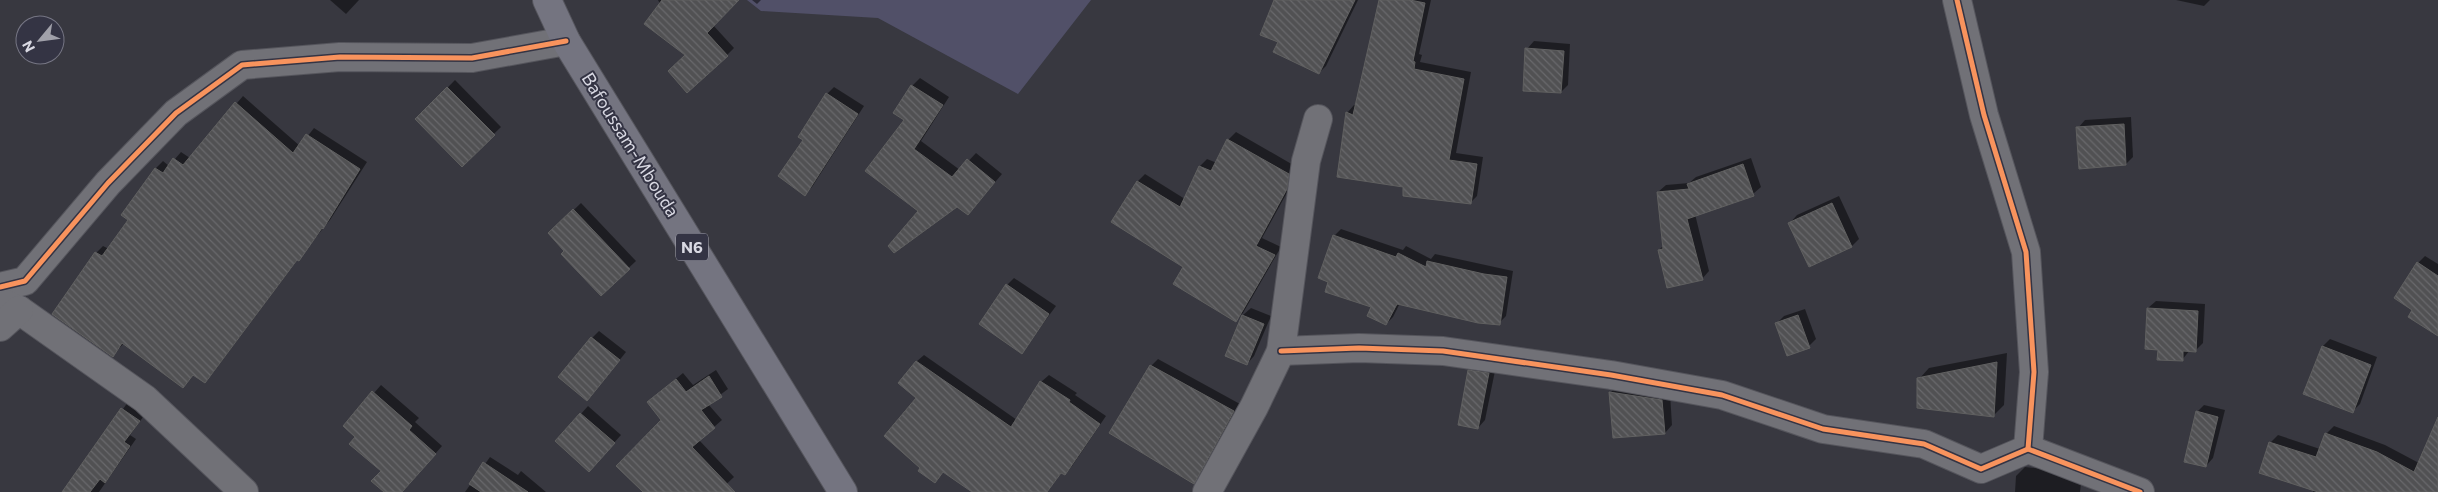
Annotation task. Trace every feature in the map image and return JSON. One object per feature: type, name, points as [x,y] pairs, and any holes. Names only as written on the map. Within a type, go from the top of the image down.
[{"type":"highway","name":"Bafoussam-Mbouda","points":[[547,0],[566,41],[843,492]]},
{"type":"street","points":[[1957,0],[1984,115],[2026,252],[2034,372],[2028,449]]},
{"type":"street","points":[[0,287],[25,281],[108,183],[176,113],[242,65],[340,57],[472,58],[566,41]]},
{"type":"street","points":[[1207,492],[1281,352],[1306,161],[1318,119]]},
{"type":"street","points":[[6,313],[145,399],[244,492]]},
{"type":"street","points":[[1281,352],[1359,348],[1443,351],[1611,375],[1722,395],[1823,429],[1924,444],[1979,480],[2028,449]]},
{"type":"street","points":[[2028,449],[2140,492]]},
{"type":"shaded area","points":[[747,0],[1091,0],[1018,94],[878,18],[761,11]]},
{"type":"building","points":[[662,0],[739,0],[707,33],[728,56],[687,93],[668,71],[685,55],[644,24]]},
{"type":"building","points":[[1274,0],[1355,0],[1319,74],[1273,52],[1278,42],[1260,35]]},
{"type":"building","points":[[1379,0],[1410,0],[1425,3],[1413,61],[1415,62],[1414,69],[1464,79],[1449,160],[1477,164],[1471,204],[1403,196],[1403,187],[1337,177],[1346,112],[1353,115]]},
{"type":"building","points":[[1525,48],[1564,51],[1561,93],[1523,91]]},
{"type":"building","points":[[911,85],[943,105],[914,149],[952,177],[967,159],[995,182],[968,215],[957,207],[894,253],[888,246],[918,211],[865,171],[904,120],[893,113]]},
{"type":"building","points":[[447,87],[495,135],[462,167],[415,119]]},
{"type":"building","points":[[826,93],[858,114],[805,196],[778,176],[803,140],[798,137]]},
{"type":"building","points":[[235,102],[293,153],[306,134],[360,169],[323,229],[299,261],[297,260],[205,383],[193,375],[183,388],[122,343],[113,357],[52,314],[95,252],[102,256],[128,220],[121,215],[155,168],[163,173],[173,158],[183,165]]},
{"type":"building","points":[[2124,124],[2126,165],[2079,169],[2076,127]]},
{"type":"building","points":[[1227,139],[1289,174],[1287,189],[1256,246],[1275,255],[1236,322],[1173,284],[1183,267],[1111,222],[1137,181],[1180,207],[1199,166],[1211,171]]},
{"type":"building","points":[[1743,164],[1754,196],[1687,219],[1703,280],[1667,288],[1658,250],[1663,249],[1657,192],[1689,189],[1687,184]]},
{"type":"building","points":[[1832,203],[1852,247],[1809,267],[1788,223]]},
{"type":"building","points":[[573,209],[630,269],[601,296],[561,254],[564,251],[548,233]]},
{"type":"building","points":[[1333,235],[1396,257],[1398,253],[1426,267],[1427,261],[1484,274],[1507,277],[1500,325],[1478,323],[1397,304],[1386,325],[1367,316],[1371,307],[1325,292],[1328,282],[1318,278]]},
{"type":"building","points":[[2417,262],[2438,276],[2438,336],[2408,317],[2412,310],[2394,298]]},
{"type":"building","points":[[1006,284],[1049,314],[1022,354],[979,324]]},
{"type":"building","points":[[2147,308],[2198,311],[2196,352],[2183,351],[2183,361],[2157,360],[2158,350],[2145,349]]},
{"type":"building","points":[[1242,315],[1264,324],[1247,365],[1225,356]]},
{"type":"building","points":[[1798,315],[1810,348],[1787,356],[1775,323]]},
{"type":"building","points":[[591,337],[620,360],[587,401],[558,377]]},
{"type":"building","points":[[2322,346],[2371,365],[2353,413],[2303,394]]},
{"type":"building","points":[[916,361],[1011,427],[1040,381],[1070,400],[1069,402],[1100,424],[1065,475],[1061,473],[1047,492],[972,492],[943,472],[935,483],[918,471],[920,468],[884,436],[916,398],[898,383]]},
{"type":"building","points":[[1997,362],[1994,417],[1917,408],[1917,378]]},
{"type":"building","points":[[1150,365],[1234,411],[1194,484],[1109,433]]},
{"type":"building","points":[[1468,370],[1489,373],[1478,429],[1458,425]]},
{"type":"building","points":[[709,376],[722,397],[701,410],[715,428],[692,447],[735,492],[643,492],[616,466],[661,420],[647,402],[676,379],[686,392]]},
{"type":"building","points":[[372,391],[412,426],[409,430],[436,454],[402,492],[384,492],[371,481],[381,471],[349,444],[355,437],[343,426]]},
{"type":"building","points":[[1609,392],[1662,400],[1665,434],[1613,438]]},
{"type":"building","points":[[121,408],[140,421],[124,442],[130,446],[105,483],[100,479],[90,492],[62,492]]},
{"type":"building","points":[[2196,411],[2218,417],[2206,467],[2184,462]]},
{"type":"building","points":[[580,413],[615,443],[589,472],[555,441]]},
{"type":"building","points":[[2438,417],[2438,492],[2318,492],[2259,473],[2269,442],[2316,457],[2325,433],[2377,452],[2414,472]]},
{"type":"building","points":[[483,462],[528,492],[481,492],[469,484]]},
{"type":"cycle path","points":[[1957,0],[1984,115],[2026,252],[2034,372],[2028,449]]},
{"type":"cycle path","points":[[0,287],[25,281],[108,183],[176,113],[242,65],[340,57],[472,58],[566,41]]},
{"type":"cycle path","points":[[1281,351],[1359,348],[1443,351],[1611,375],[1722,395],[1823,429],[1924,444],[1981,469],[2028,449],[2140,492]]}]
